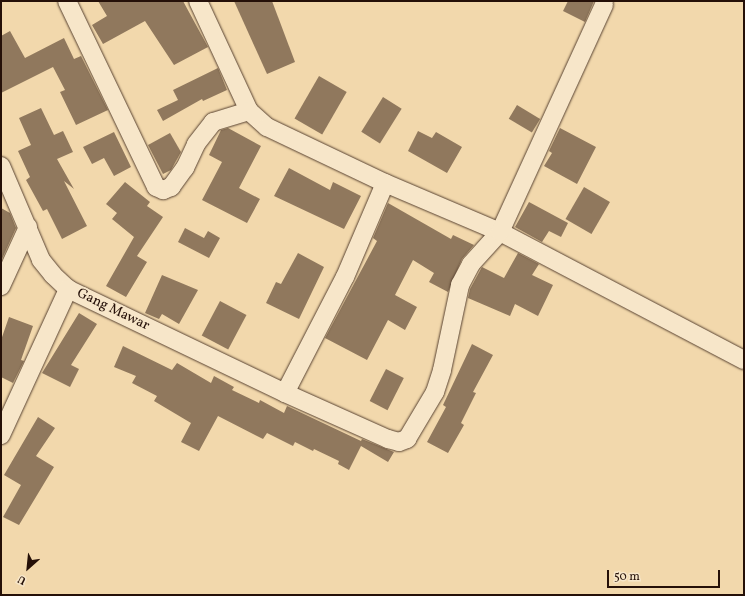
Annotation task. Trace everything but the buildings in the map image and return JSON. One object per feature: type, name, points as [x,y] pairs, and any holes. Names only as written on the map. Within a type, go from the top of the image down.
[{"type":"street","points":[[67,1],[156,186],[163,190],[171,187],[185,168],[196,144],[213,122],[249,111]]},
{"type":"street","points":[[198,1],[249,111],[267,126],[385,183],[500,232],[744,360]]},
{"type":"street","points":[[500,232],[604,5]]},
{"type":"street","name":"Gang Mawar","points":[[1,166],[41,260],[53,275],[68,289],[286,393],[388,439],[399,442],[407,439],[435,392],[442,370],[460,285],[471,264],[500,232]]},
{"type":"street","points":[[286,393],[345,277],[385,183]]},
{"type":"street","points":[[1,286],[28,227]]},
{"type":"street","points":[[1,435],[68,289]]}]
